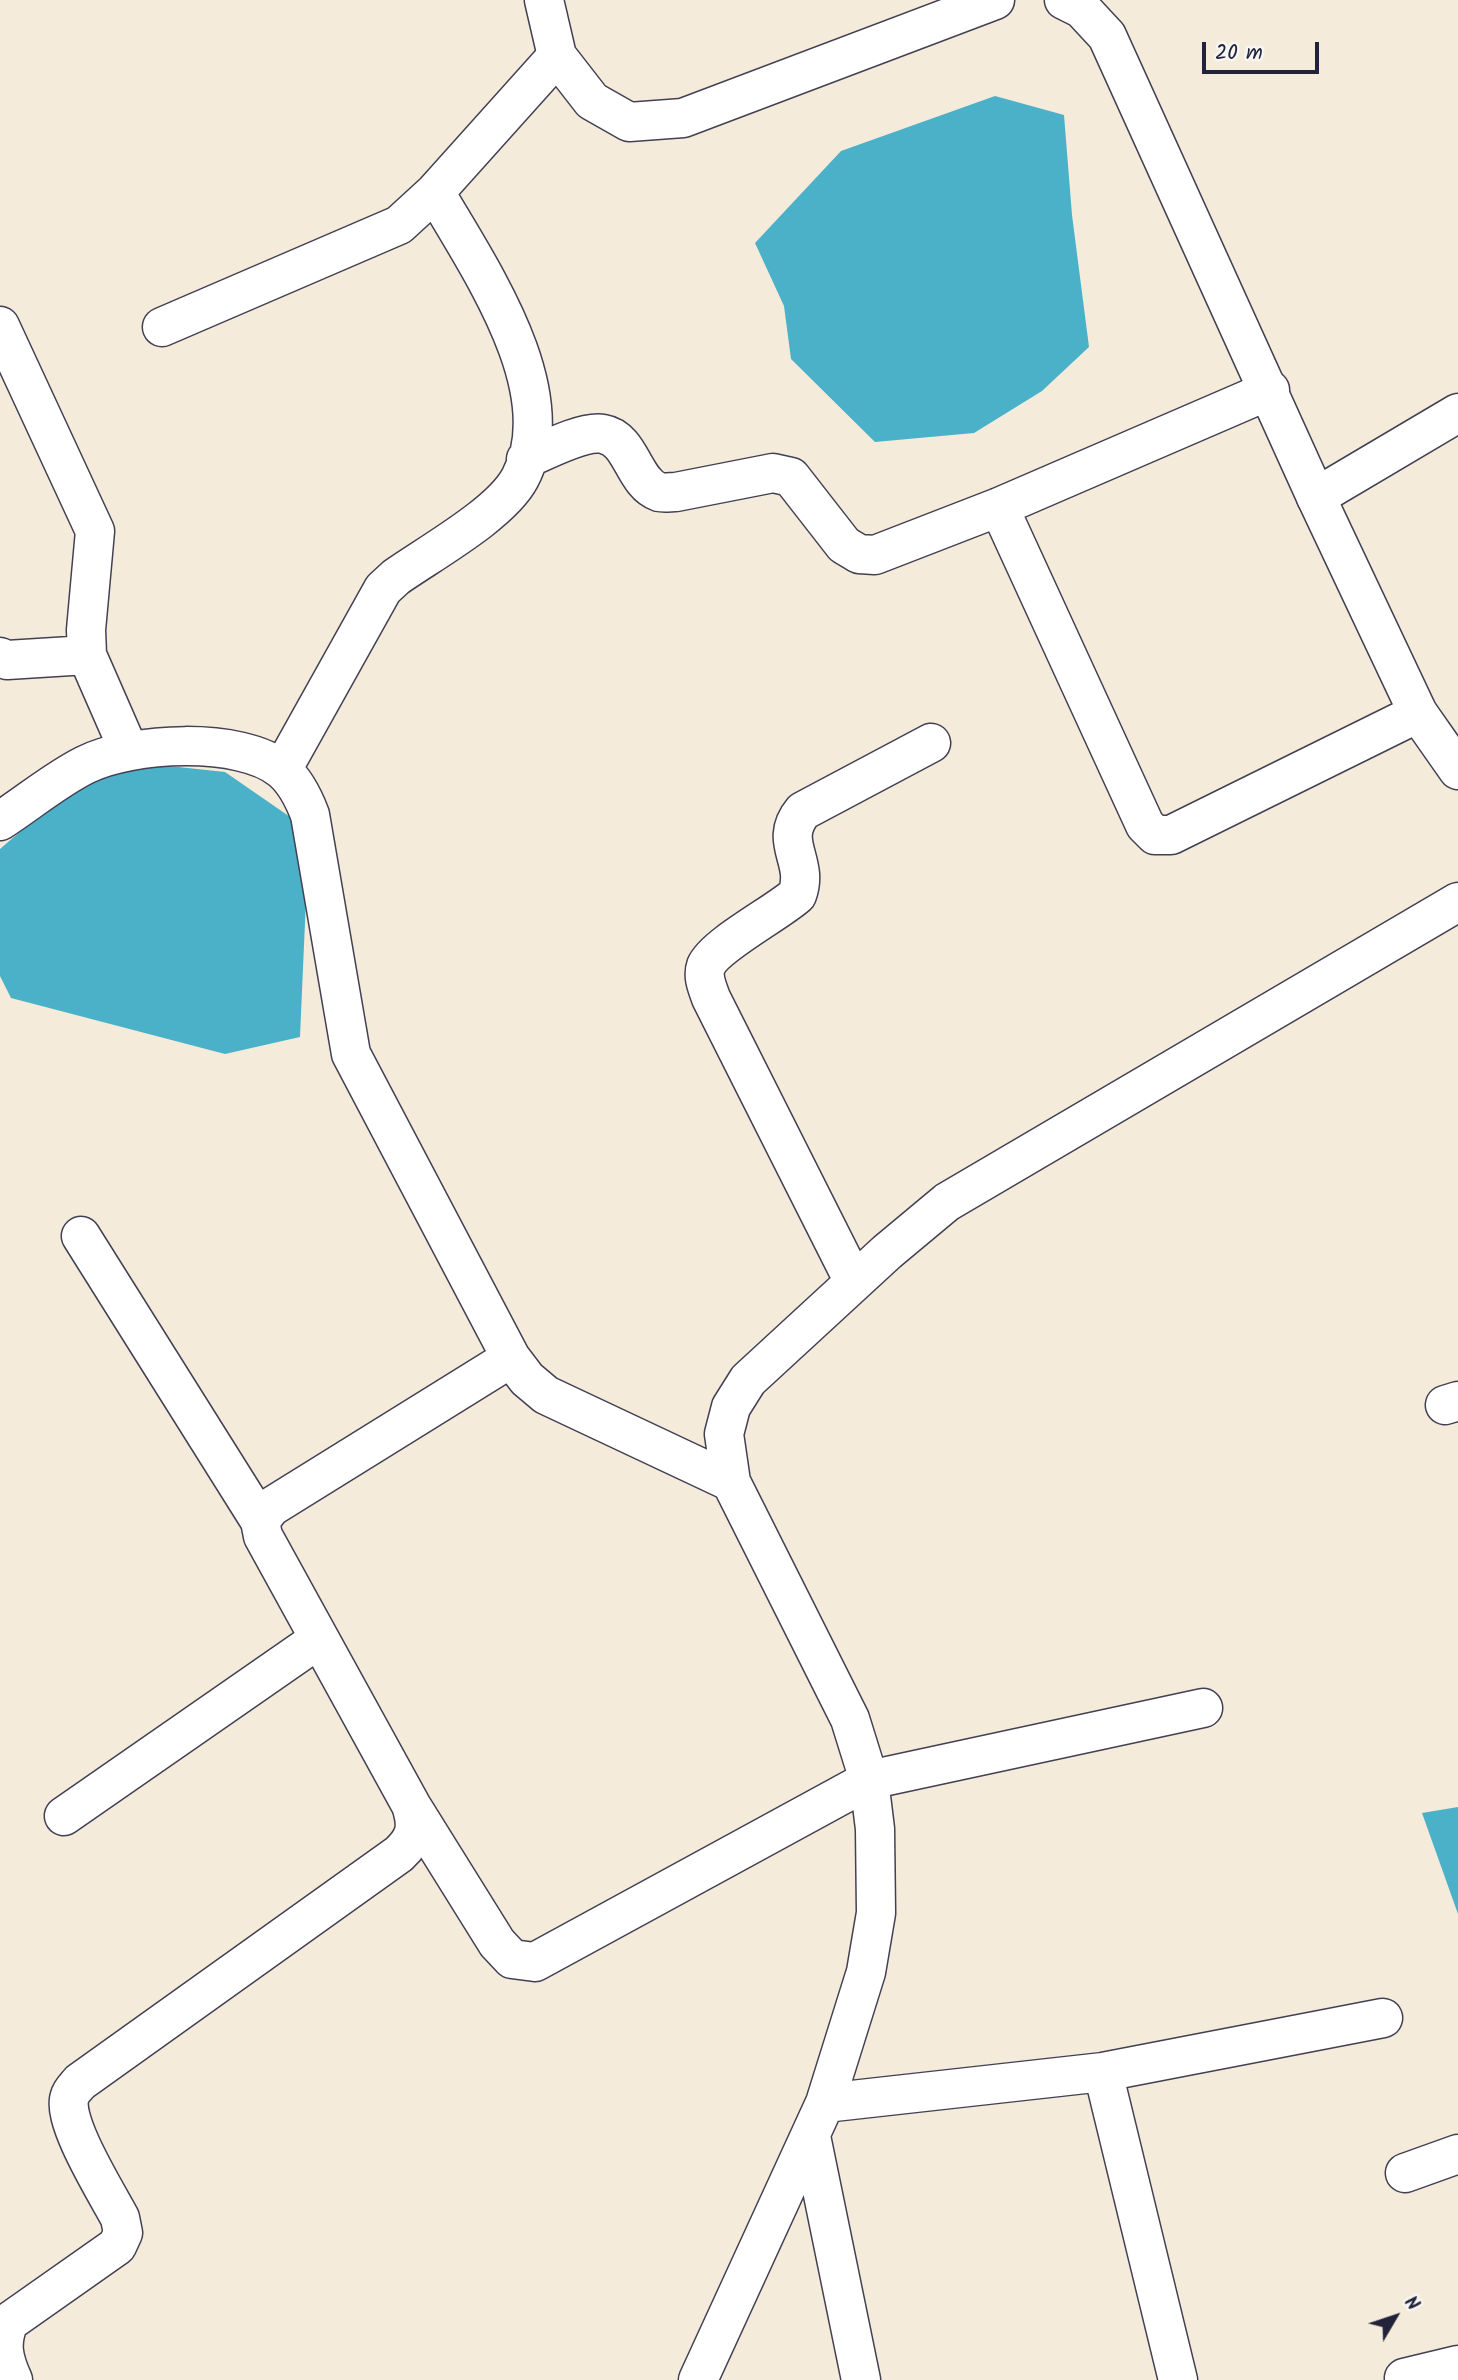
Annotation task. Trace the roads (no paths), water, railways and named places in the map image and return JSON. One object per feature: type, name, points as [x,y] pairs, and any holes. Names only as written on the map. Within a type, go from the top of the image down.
[{"type":"street","points":[[544,0],[557,56],[592,101],[629,122],[683,118],[995,0]]},
{"type":"street","points":[[1064,0],[1082,9],[1107,36],[1316,496],[1418,713],[1458,770]]},
{"type":"street","points":[[162,327],[398,225],[435,192],[557,56]]},
{"type":"street","points":[[282,770],[383,589],[396,577],[488,514],[520,478],[526,459],[531,438],[531,400],[521,352],[496,298],[435,192]]},
{"type":"street","points":[[1,331],[96,531],[86,630],[87,655],[130,751]]},
{"type":"street","points":[[526,459],[586,435],[604,433],[619,442],[648,484],[659,492],[676,492],[773,473],[791,477],[844,545],[859,554],[875,555],[999,507],[1270,390]]},
{"type":"street","points":[[1316,496],[1458,412]]},
{"type":"street","points":[[999,507],[1145,825],[1155,835],[1171,835],[1418,713]]},
{"type":"street","points":[[0,657],[7,660],[87,655]]},
{"type":"street","points":[[854,1282],[711,999],[705,980],[706,967],[718,952],[797,895],[801,884],[801,870],[790,836],[793,823],[803,810],[931,743]]},
{"type":"street","points":[[0,821],[85,765],[148,747],[230,750],[251,754],[282,770],[302,795],[310,815],[351,1054],[511,1359],[527,1379],[547,1395],[731,1482]]},
{"type":"street","points":[[698,2380],[818,2119],[866,1972],[876,1913],[875,1829],[869,1780],[850,1719],[731,1482],[724,1434],[736,1398],[748,1380],[854,1282],[947,1202],[1458,902]]},
{"type":"street","points":[[81,1236],[260,1521],[263,1536],[411,1805],[497,1943],[512,1959],[535,1962],[869,1780],[1203,1708]]},
{"type":"street","points":[[260,1521],[271,1507],[511,1359]]},
{"type":"street","points":[[64,1816],[319,1639]]},
{"type":"street","points":[[13,2380],[1,2353],[0,2335],[9,2322],[117,2246],[123,2233],[120,2218],[75,2130],[69,2113],[69,2097],[80,2082],[399,1854],[412,1841],[417,1824],[411,1805]]},
{"type":"street","points":[[818,2119],[1103,2072],[1382,2018]]},
{"type":"street","points":[[1103,2072],[1178,2380]]},
{"type":"street","points":[[818,2119],[861,2380]]},
{"type":"street","points":[[1405,2173],[1458,2154]]},
{"type":"street","points":[[1404,2378],[1458,2365]]},
{"type":"water","points":[[995,96],[1064,115],[1072,215],[1089,347],[1042,391],[974,433],[875,442],[791,359],[784,306],[755,243],[841,151]]},
{"type":"water","points":[[104,759],[225,772],[309,830],[300,1037],[225,1054],[11,998],[0,976],[0,849]]},
{"type":"water","points":[[1458,1807],[1458,1914],[1422,1813]]}]
